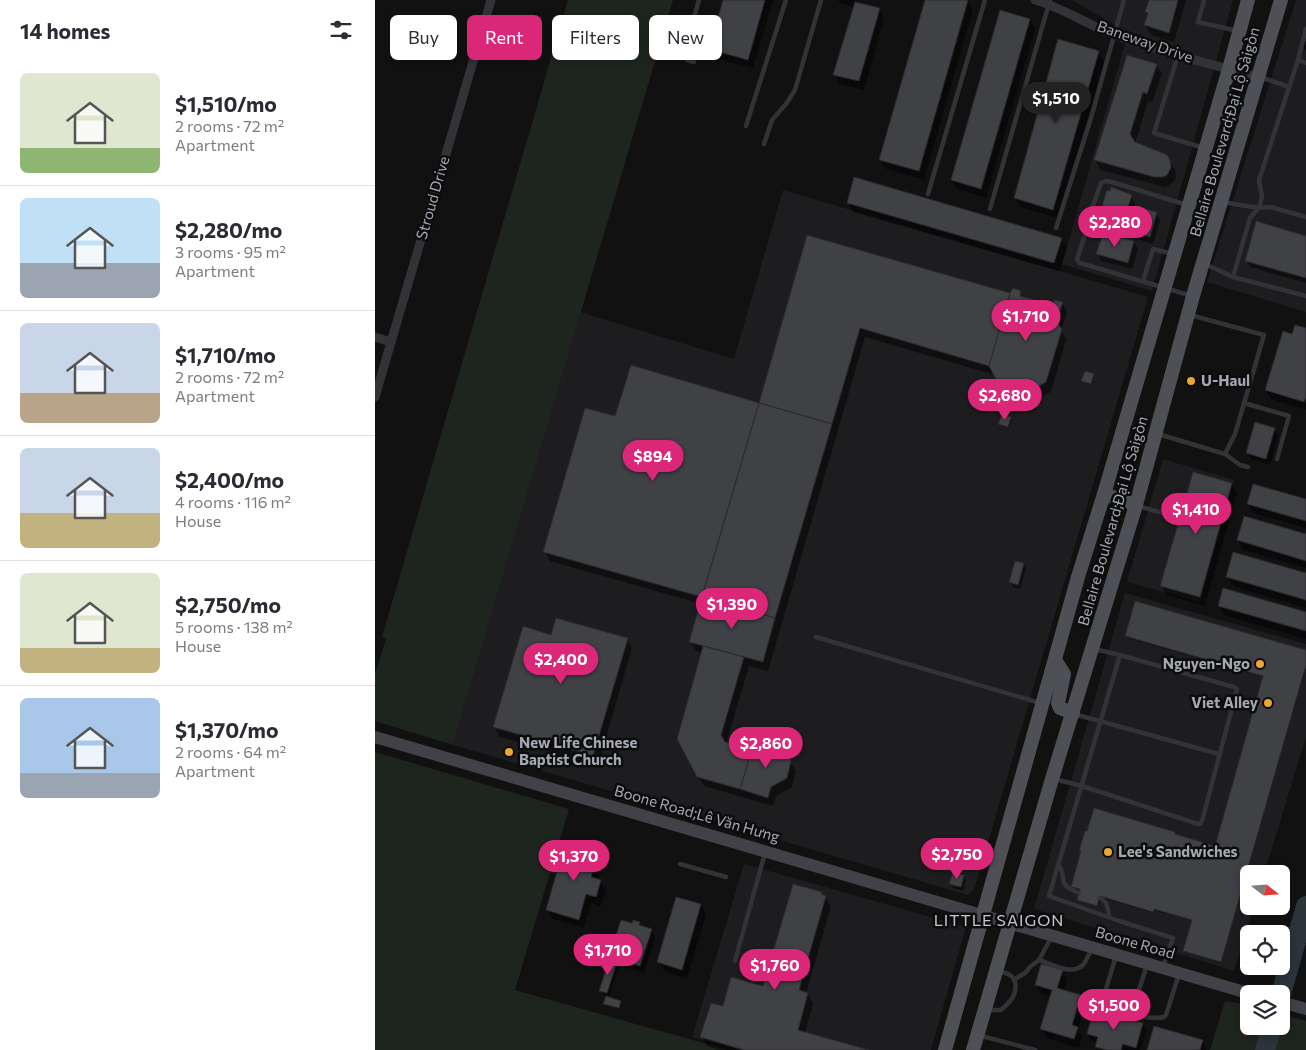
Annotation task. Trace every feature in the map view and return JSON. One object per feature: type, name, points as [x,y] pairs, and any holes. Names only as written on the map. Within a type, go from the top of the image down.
[{"type":"main road","name":"Bellaire Boulevard;Đại Lộ Sàigòn","points":[[945,1050],[1055,660],[1248,0]]},
{"type":"main road","name":"Bellaire Boulevard;Đại Lộ Sàigòn","points":[[973,1050],[1052,779],[1136,505],[1193,296],[1281,0]]},
{"type":"main road","points":[[1104,494],[1136,505]]},
{"type":"main road","points":[[1055,660],[1064,674],[1057,703],[1059,708],[1073,713]]},
{"type":"street","name":"Stroud Drive","points":[[375,397],[491,0]]},
{"type":"street","name":"Baneway Drive","points":[[1035,0],[1049,2],[1115,35],[1258,77]]},
{"type":"street","points":[[375,337],[391,342]]},
{"type":"street","name":"Boone Road;Lê Văn Hưng","points":[[375,737],[1010,922]]},
{"type":"street","name":"Boone Road","points":[[1010,922],[1240,991]]},
{"type":"street","points":[[1290,1005],[1306,1009]]},
{"type":"lane","points":[[694,62],[687,60],[683,52],[699,0]]},
{"type":"lane","points":[[746,126],[786,0]]},
{"type":"lane","points":[[764,144],[772,120],[795,90],[821,0]]},
{"type":"lane","points":[[928,194],[985,0]]},
{"type":"lane","points":[[1056,228],[1091,118],[1124,0]]},
{"type":"lane","points":[[1204,0],[1198,22],[1239,31]]},
{"type":"lane","points":[[990,209],[1049,2]]},
{"type":"lane","points":[[1233,277],[1250,218],[1259,208],[1262,197],[1259,180],[1298,60],[1306,29]]},
{"type":"lane","points":[[1178,55],[1154,133],[1206,148]]},
{"type":"lane","points":[[1298,60],[1306,63]]},
{"type":"lane","points":[[1258,77],[1289,87]]},
{"type":"lane","points":[[1089,217],[1101,183],[1106,181],[1189,205]]},
{"type":"lane","points":[[1221,202],[1259,208],[1271,207],[1306,217]]},
{"type":"lane","points":[[1086,232],[1077,258],[1078,261],[1193,296]]},
{"type":"lane","points":[[1143,281],[1153,249],[1174,254]]},
{"type":"lane","points":[[1204,263],[1233,277],[1306,296]]},
{"type":"lane","points":[[1189,314],[1264,335],[1235,434],[1225,454]]},
{"type":"lane","points":[[1244,403],[1289,416],[1277,460]]},
{"type":"lane","points":[[1156,434],[1225,454],[1240,465],[1248,467]]},
{"type":"lane","points":[[1136,505],[1163,513]]},
{"type":"lane","points":[[816,637],[1043,704]]},
{"type":"lane","points":[[1052,779],[1082,786],[1200,824],[1237,689],[1120,655],[1092,649]]},
{"type":"lane","points":[[1120,655],[1049,896],[1109,918],[1173,938],[1163,968]]},
{"type":"lane","points":[[1073,713],[1219,754]]},
{"type":"lane","points":[[735,960],[766,852]]},
{"type":"lane","points":[[680,864],[726,877]]},
{"type":"lane","points":[[1058,864],[1063,870],[1062,880],[1066,886],[1079,893]]},
{"type":"lane","points":[[1099,898],[1107,904],[1109,918]]},
{"type":"lane","points":[[1015,979],[1025,973],[1039,960],[1053,935]]},
{"type":"lane","points":[[1039,960],[1072,970],[1083,965],[1092,947]]},
{"type":"lane","points":[[1116,954],[1103,1002],[1104,1006],[1131,1014],[1155,1018],[1164,1017],[1179,973]]},
{"type":"lane","points":[[1131,1014],[1147,963]]},
{"type":"lane","points":[[984,1010],[1001,1010],[1014,996],[1015,979],[996,970]]},
{"type":"lane","points":[[977,1034],[1035,1050]]},
{"type":"shaded area","points":[[568,0],[673,0],[669,15],[649,15],[649,60],[655,60],[453,745],[375,721],[375,674],[386,639],[382,637],[552,55],[552,60],[639,60],[639,15],[564,15]]},
{"type":"shaded area","points":[[1072,0],[1233,0],[1152,291],[1062,264],[1128,33]]},
{"type":"shaded area","points":[[1296,0],[1306,0],[1306,312],[1207,282]]},
{"type":"shaded area","points":[[783,190],[1148,297],[974,890],[968,895],[453,745],[580,312],[734,359]]},
{"type":"shaded area","points":[[1163,459],[1234,480],[1200,602],[1127,582]]},
{"type":"shaded area","points":[[1125,593],[1306,644],[1306,737],[1267,865],[1240,865],[1240,915],[1251,915],[1248,925],[1240,925],[1240,952],[1234,971],[1034,909]]},
{"type":"shaded area","points":[[375,752],[569,809],[515,990],[728,1050],[375,1050]]},
{"type":"shaded area","points":[[744,864],[966,927],[931,1050],[739,1050],[692,1037]]},
{"type":"shaded area","points":[[1225,1001],[1240,1004],[1240,1035],[1290,1035],[1290,1017],[1306,1021],[1306,1050],[1210,1050]]},
{"type":"building","points":[[723,0],[765,0],[748,60],[722,53],[722,15],[719,15]]},
{"type":"building","points":[[925,0],[968,0],[919,171],[879,160]]},
{"type":"building","points":[[1149,0],[1178,0],[1169,33],[1144,25],[1148,13],[1145,12]]},
{"type":"building","points":[[855,2],[880,8],[859,81],[833,75]]},
{"type":"building","points":[[1000,10],[1030,19],[981,189],[951,180]]},
{"type":"building","points":[[1058,39],[1099,51],[1053,210],[1014,198]]},
{"type":"building","points":[[1127,55],[1157,64],[1147,94],[1143,92],[1130,134],[1135,142],[1168,156],[1171,168],[1167,175],[1163,177],[1154,177],[1094,160]]},
{"type":"building","points":[[854,177],[1062,238],[1054,263],[847,203]]},
{"type":"building","points":[[1111,187],[1132,195],[1128,207],[1144,212],[1145,209],[1157,212],[1150,237],[1097,222],[1107,190],[1110,191]]},
{"type":"building","points":[[1256,221],[1306,236],[1306,278],[1245,261]]},
{"type":"building","points":[[1103,233],[1134,241],[1128,263],[1096,254]]},
{"type":"building","points":[[807,235],[1010,293],[989,366],[860,328],[832,424],[759,403]]},
{"type":"building","points":[[1013,288],[1021,291],[1020,296],[1053,305],[1054,300],[1063,302],[1056,321],[1062,329],[1046,382],[1032,390],[997,381],[989,366]]},
{"type":"building","points":[[1295,325],[1306,328],[1306,397],[1304,402],[1265,390],[1283,331],[1292,334]]},
{"type":"building","points":[[631,365],[759,403],[702,597],[543,552],[585,408],[615,416]]},
{"type":"building","points":[[1085,371],[1094,374],[1091,384],[1081,381]]},
{"type":"building","points":[[759,403],[832,424],[775,618],[702,597]]},
{"type":"building","points":[[1002,414],[1011,417],[1008,427],[998,424]]},
{"type":"building","points":[[1255,422],[1275,428],[1266,459],[1246,453]]},
{"type":"building","points":[[1193,472],[1232,483],[1200,597],[1160,586]]},
{"type":"building","points":[[1253,484],[1306,499],[1306,521],[1247,504]]},
{"type":"building","points":[[1244,516],[1306,534],[1306,561],[1237,540]]},
{"type":"building","points":[[1233,552],[1306,573],[1306,600],[1226,577]]},
{"type":"building","points":[[1015,561],[1024,563],[1018,585],[1009,582]]},
{"type":"building","points":[[1223,588],[1306,612],[1306,631],[1218,606]]},
{"type":"building","points":[[702,597],[775,618],[763,662],[689,642]]},
{"type":"building","points":[[1135,601],[1306,650],[1306,665],[1249,865],[1240,865],[1240,896],[1221,962],[1183,951],[1192,920],[1154,909],[1153,912],[1100,896],[1097,906],[1077,900],[1080,889],[1071,887],[1081,851],[1079,851],[1094,808],[1215,846],[1263,676],[1125,636]]},
{"type":"building","points":[[556,618],[628,638],[593,756],[493,727],[523,626],[551,635]]},
{"type":"building","points":[[703,646],[744,657],[721,735],[725,742],[752,750],[740,789],[697,777],[677,739]]},
{"type":"building","points":[[766,741],[783,746],[791,761],[787,778],[771,787],[768,798],[740,789],[752,750]]},
{"type":"building","points":[[565,843],[598,852],[591,877],[601,880],[596,897],[586,894],[579,920],[546,910]]},
{"type":"building","points":[[953,872],[964,875],[961,887],[949,884]]},
{"type":"building","points":[[793,884],[822,892],[821,894],[826,896],[799,990],[808,993],[798,1030],[869,1050],[744,1050],[700,1037],[711,1003],[723,1006],[731,977],[763,986]]},
{"type":"building","points":[[676,897],[701,904],[682,970],[657,962]]},
{"type":"building","points":[[621,920],[632,923],[633,920],[640,922],[639,925],[652,929],[640,966],[609,957]]},
{"type":"building","points":[[609,960],[617,962],[607,993],[599,991]]},
{"type":"building","points":[[1041,964],[1063,970],[1057,988],[1081,995],[1072,1025],[1078,1027],[1074,1039],[1040,1029],[1052,990],[1035,985]]},
{"type":"building","points":[[606,996],[621,1001],[619,1008],[603,1004]]},
{"type":"building","points":[[1094,1009],[1143,1023],[1136,1048],[1123,1044],[1121,1050],[1107,1050],[1095,1047],[1098,1037],[1087,1034]]},
{"type":"building","points":[[1154,1026],[1203,1040],[1200,1050],[1147,1050]]},
{"type":"waterway","points":[[1284,985],[1306,906]]},
{"type":"waterway","points":[[1265,1050],[1269,1035]]},
{"type":"place","name":"U-Haul","points":[[1191,381]]},
{"type":"place","name":"Nguyen-Ngo","points":[[1260,664]]},
{"type":"place","name":"Viet Alley","points":[[1268,703]]},
{"type":"place","name":"New Life Chinese Baptist Church","points":[[509,752]]},
{"type":"place","name":"Lee's Sandwiches","points":[[1108,852]]},
{"type":"district","name":"LITTLE SAIGON","points":[[999,920]]}]
